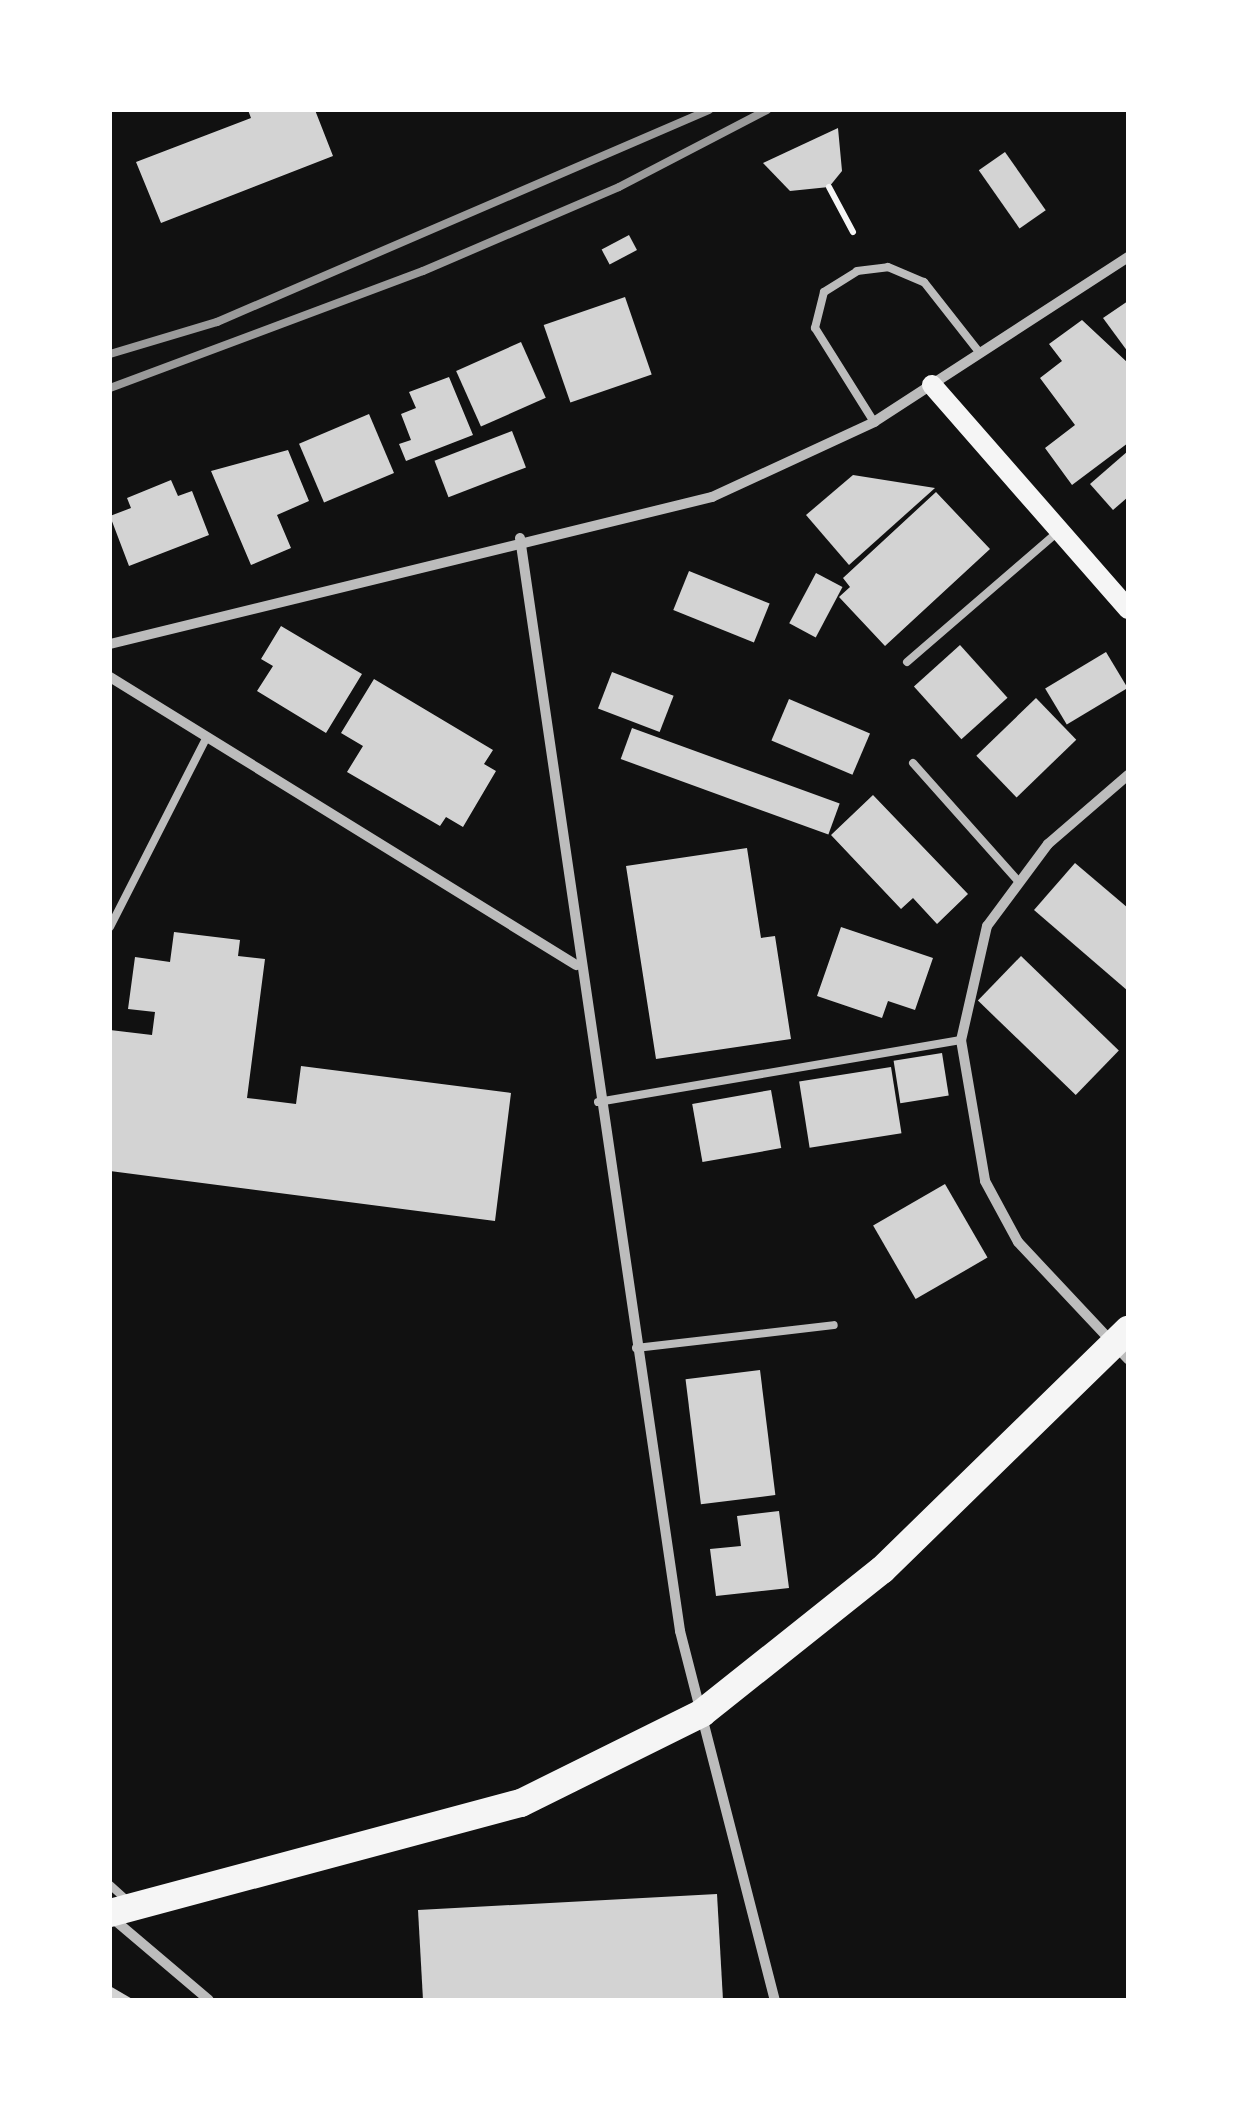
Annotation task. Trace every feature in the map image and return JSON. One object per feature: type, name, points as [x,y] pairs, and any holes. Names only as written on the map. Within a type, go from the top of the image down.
[{"type":"highway","points":[[118,1912],[521,1803],[702,1713],[882,1570],[1123,1345]]},
{"type":"main road","points":[[932,385],[1128,610]]},
{"type":"street","points":[[110,644],[520,538],[712,498],[874,422],[1128,257]]},
{"type":"street","points":[[520,538],[576,965],[680,1631],[775,2000]]},
{"type":"street","points":[[110,677],[576,965]]},
{"type":"street","points":[[1123,1345],[1018,1242],[985,1181],[961,1040],[987,926],[1019,882],[1128,774]]},
{"type":"street","points":[[118,1912],[209,2000]]},
{"type":"lane","points":[[874,422],[815,328],[824,292],[857,271],[888,267],[924,282],[979,352]]},
{"type":"lane","points":[[908,662],[1059,530]]},
{"type":"lane","points":[[110,927],[207,737]]},
{"type":"lane","points":[[913,764],[1019,882]]},
{"type":"lane","points":[[598,1102],[961,1040]]},
{"type":"lane","points":[[636,1348],[834,1325]]},
{"type":"lane","points":[[110,1885],[118,1912]]},
{"type":"path","points":[[829,187],[853,232]]},
{"type":"building","points":[[248,110],[315,110],[333,156],[161,223],[136,162],[251,118]]},
{"type":"building","points":[[838,128],[842,171],[829,187],[790,191],[763,163]]},
{"type":"building","points":[[1005,152],[1046,210],[1020,229],[979,170]]},
{"type":"building","points":[[629,235],[637,250],[610,265],[602,250]]},
{"type":"building","points":[[625,297],[652,375],[570,403],[544,325]]},
{"type":"building","points":[[1128,301],[1128,352],[1103,318]]},
{"type":"building","points":[[1082,320],[1128,363],[1128,443],[1072,485],[1045,448],[1075,425],[1040,378],[1062,361],[1049,344]]},
{"type":"building","points":[[521,342],[546,398],[481,427],[456,371]]},
{"type":"building","points":[[449,377],[473,435],[406,461],[399,444],[411,440],[401,414],[416,408],[409,392]]},
{"type":"building","points":[[369,414],[394,473],[324,503],[299,444]]},
{"type":"building","points":[[512,431],[526,467],[448,497],[435,461]]},
{"type":"building","points":[[288,450],[309,501],[277,515],[291,548],[251,565],[211,471]]},
{"type":"building","points":[[1128,451],[1128,497],[1113,510],[1090,484]]},
{"type":"building","points":[[853,475],[935,488],[849,565],[806,515]]},
{"type":"building","points":[[171,480],[178,496],[192,491],[209,535],[129,566],[110,516],[131,508],[127,498]]},
{"type":"building","points":[[936,492],[990,549],[885,646],[839,597],[850,587],[843,578]]},
{"type":"building","points":[[689,571],[770,604],[754,643],[673,610]]},
{"type":"building","points":[[816,573],[842,587],[816,637],[789,623]]},
{"type":"building","points":[[281,626],[362,674],[326,733],[257,691],[273,666],[261,659]]},
{"type":"building","points":[[960,645],[1008,698],[961,739],[914,686]]},
{"type":"building","points":[[1106,652],[1128,688],[1067,725],[1045,689]]},
{"type":"building","points":[[612,672],[674,696],[660,732],[598,708]]},
{"type":"building","points":[[374,679],[493,750],[484,764],[496,771],[463,827],[446,817],[440,826],[347,772],[363,746],[341,733]]},
{"type":"building","points":[[1036,698],[1076,740],[1017,797],[976,756]]},
{"type":"building","points":[[789,699],[870,733],[852,775],[771,740]]},
{"type":"building","points":[[632,728],[840,804],[828,835],[621,759]]},
{"type":"building","points":[[873,795],[968,894],[937,924],[913,898],[901,909],[831,835]]},
{"type":"building","points":[[747,848],[761,938],[775,936],[791,1039],[656,1059],[626,866]]},
{"type":"building","points":[[1075,863],[1128,908],[1128,991],[1034,910]]},
{"type":"building","points":[[841,927],[933,958],[915,1010],[888,1001],[882,1018],[817,996]]},
{"type":"building","points":[[174,932],[240,940],[238,956],[265,959],[247,1098],[296,1104],[301,1066],[511,1093],[495,1221],[110,1171],[110,1030],[152,1035],[155,1012],[128,1009],[135,957],[170,962]]},
{"type":"building","points":[[1021,956],[1119,1050],[1076,1095],[978,1001]]},
{"type":"building","points":[[942,1053],[949,1095],[900,1103],[894,1061]]},
{"type":"building","points":[[891,1067],[901,1133],[810,1148],[799,1082]]},
{"type":"building","points":[[771,1090],[781,1148],[702,1162],[692,1104]]},
{"type":"building","points":[[945,1184],[988,1258],[916,1299],[873,1226]]},
{"type":"building","points":[[760,1370],[775,1495],[701,1504],[686,1379]]},
{"type":"building","points":[[779,1511],[789,1588],[716,1596],[710,1549],[741,1546],[737,1516]]},
{"type":"building","points":[[717,1894],[723,2000],[423,2000],[418,1910]]},
{"type":"building","points":[[110,1986],[134,2000],[110,2000]]},
{"type":"railway","points":[[110,354],[217,322],[709,110]]},
{"type":"railway","points":[[110,388],[423,271],[619,187],[767,110]]}]
